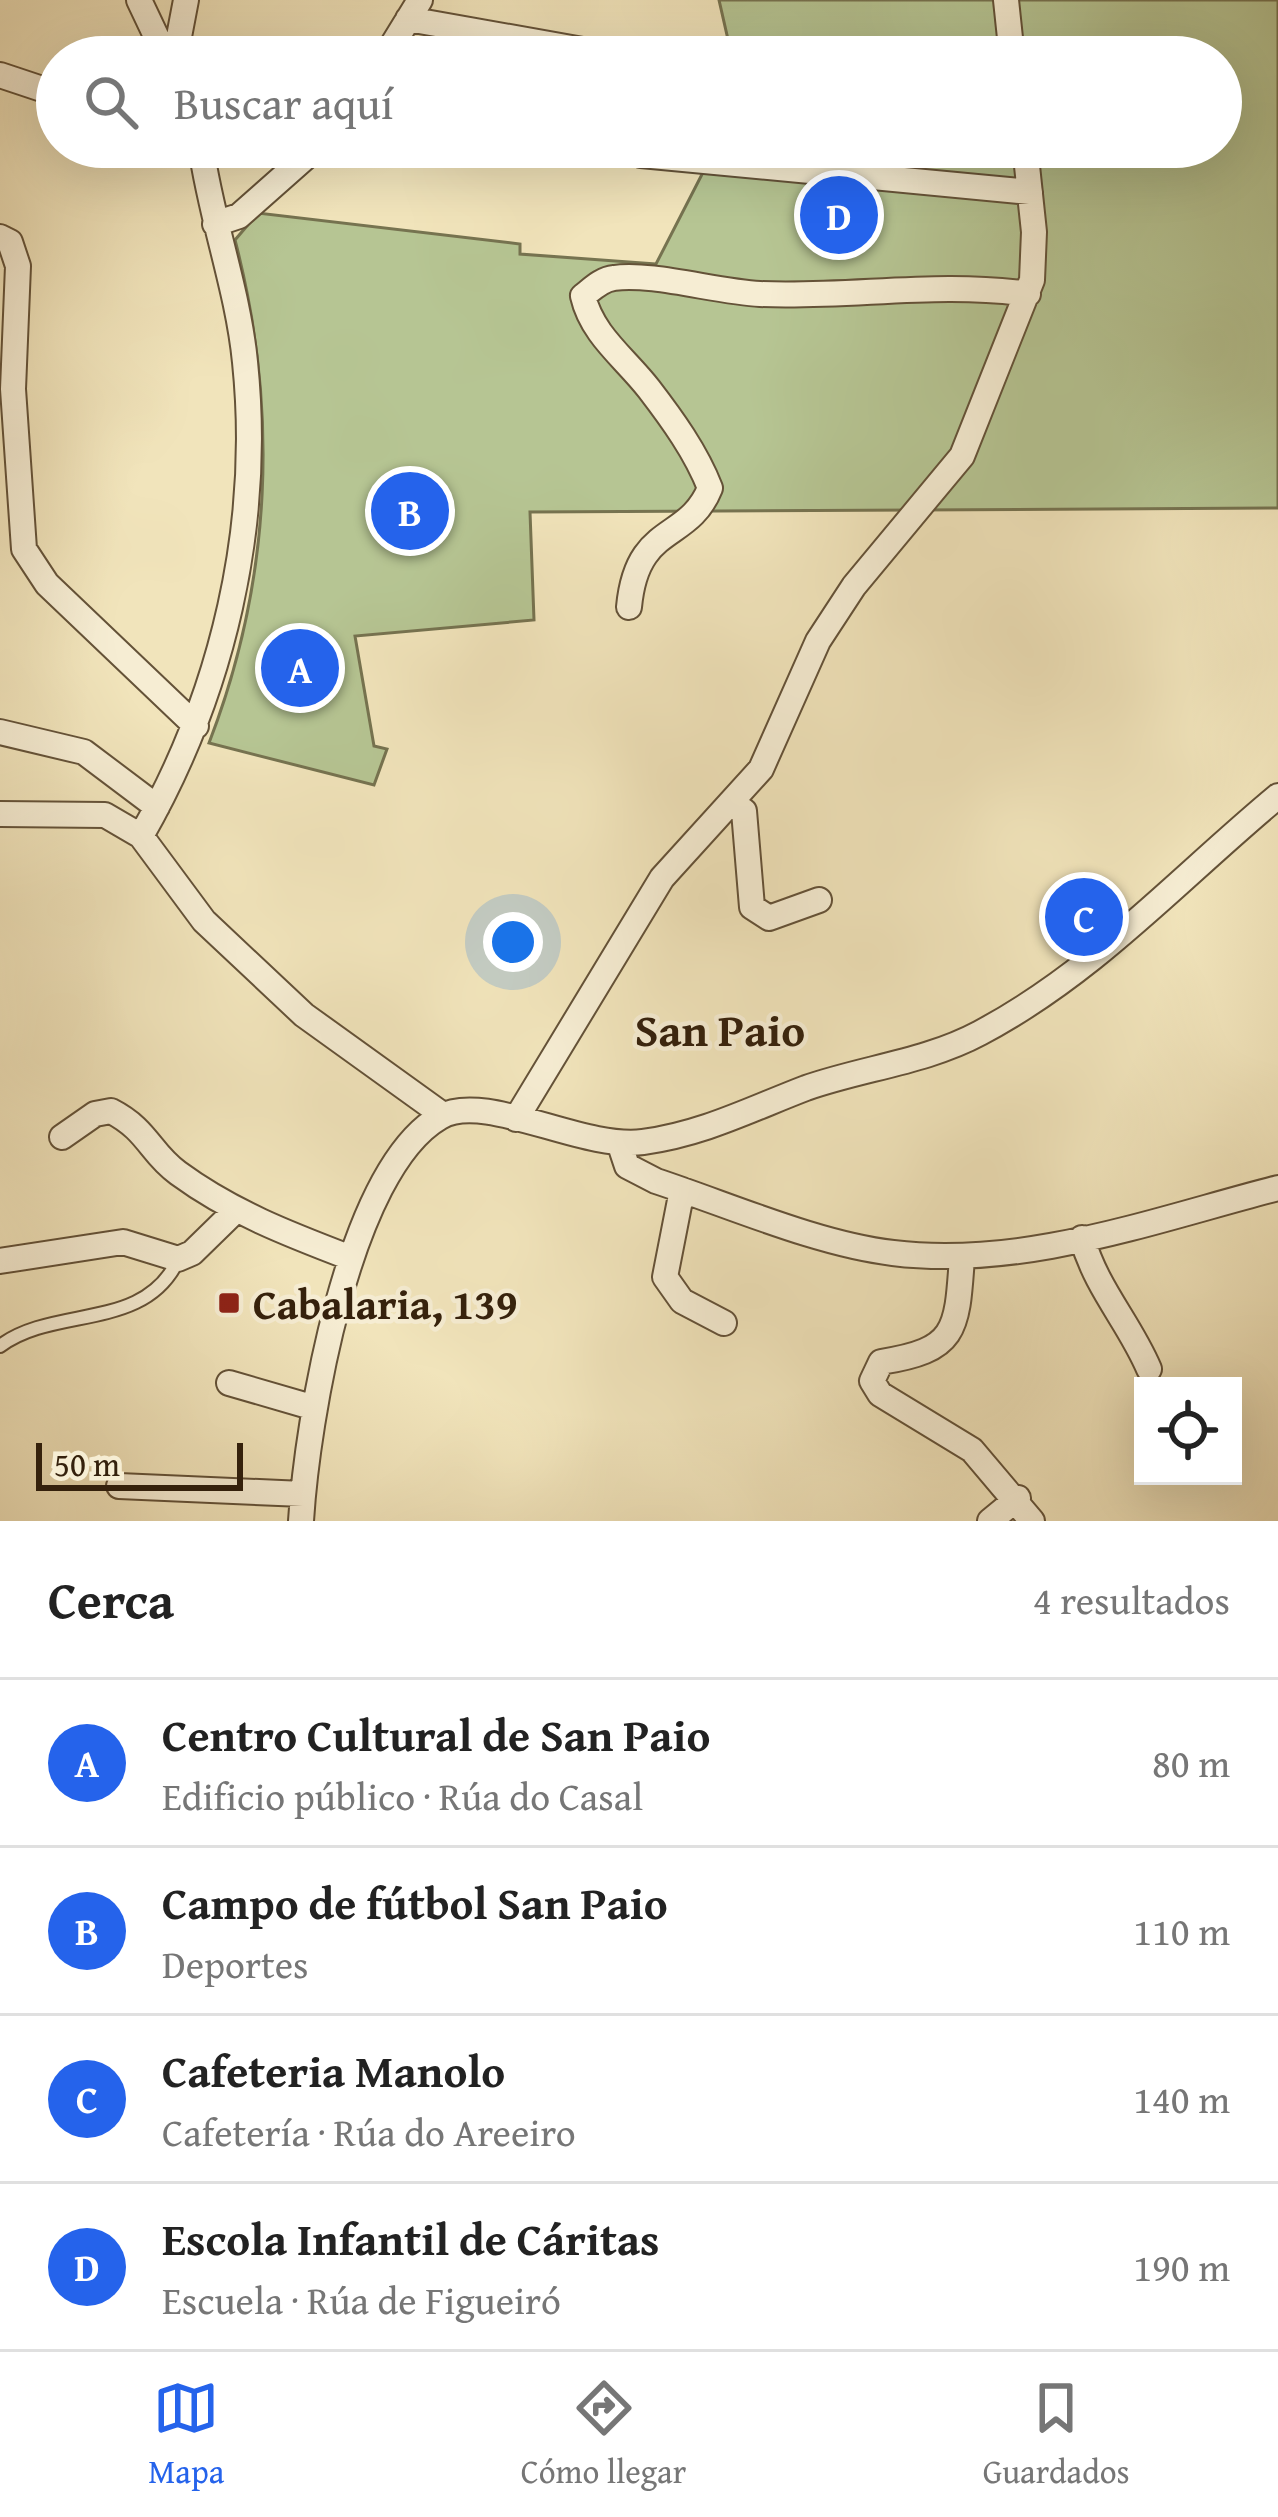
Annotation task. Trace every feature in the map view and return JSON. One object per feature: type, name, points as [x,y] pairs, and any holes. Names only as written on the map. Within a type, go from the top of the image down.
[{"type":"street","points":[[139,0],[156,36]]},
{"type":"street","points":[[179,36],[186,0]]},
{"type":"street","points":[[1006,0],[1010,36]]},
{"type":"street","points":[[398,36],[414,10],[525,36]]},
{"type":"street","points":[[0,75],[36,87]]},
{"type":"street","points":[[141,836],[196,726],[245,535],[249,495],[245,359],[205,168]]},
{"type":"street","points":[[215,224],[239,216],[293,168]]},
{"type":"street","points":[[778,168],[1030,192]]},
{"type":"street","points":[[516,1119],[662,878],[734,804],[778,737],[818,640],[854,586],[962,456],[1028,294],[1034,232],[1027,168]]},
{"type":"street","points":[[0,237],[10,242],[18,266],[14,388],[25,550],[47,584],[196,726]]},
{"type":"street","points":[[629,607],[632,571],[646,549],[705,500],[710,488],[700,464],[650,389],[588,320],[583,296],[608,278],[637,276],[700,290],[766,294],[970,286],[1028,294]]},
{"type":"street","points":[[0,732],[84,752],[157,808]]},
{"type":"street","points":[[301,1521],[315,1408],[351,1258],[388,1177],[410,1145],[442,1115],[463,1110],[516,1119],[584,1141],[620,1145],[682,1137],[752,1114],[801,1090],[979,1034],[1134,928],[1278,796]]},
{"type":"street","points":[[734,804],[744,811],[752,907],[769,918],[819,900]]},
{"type":"street","points":[[0,814],[104,815],[141,836],[204,921],[304,1015],[442,1115]]},
{"type":"street","points":[[62,1137],[95,1114],[111,1111],[143,1130],[176,1172],[220,1196],[233,1213],[351,1258]]},
{"type":"street","points":[[620,1145],[627,1166],[682,1190],[859,1246],[962,1257],[1082,1238],[1278,1188]]},
{"type":"street","points":[[682,1190],[665,1277],[682,1301],[724,1323]]},
{"type":"street","points":[[0,1261],[123,1242],[178,1259],[233,1213]]},
{"type":"street","points":[[1082,1238],[1093,1277],[1116,1317],[1131,1327],[1149,1369]]},
{"type":"street","points":[[962,1257],[959,1299],[942,1343],[925,1356],[881,1362],[872,1381],[880,1394],[972,1450],[1018,1498],[1032,1521]]},
{"type":"street","points":[[229,1383],[315,1408]]},
{"type":"street","points":[[118,1486],[303,1494]]},
{"type":"street","points":[[990,1521],[1018,1498]]},
{"type":"lane","points":[[0,1346],[19,1332],[103,1317],[155,1292],[178,1259]]},
{"type":"green space","points":[[719,0],[1278,0],[1278,508],[530,512],[534,620],[355,636],[374,746],[387,749],[374,785],[209,743],[230,682],[257,557],[263,430],[249,303],[235,240],[258,213],[520,244],[520,254],[656,264],[705,168],[1242,168],[1242,36],[727,36]]},
{"type":"place","name":"Escola Infantil de Cáritas","points":[[839,215]]},
{"type":"place","name":"Campo de fútbol San Paio","points":[[410,511]]},
{"type":"place","name":"Centro Cultural de San Paio","points":[[300,668]]},
{"type":"place","name":"Cafeteria Manolo","points":[[1084,917]]},
{"type":"place","name":"Cabalaria, 139","points":[[229,1303]]},
{"type":"district","name":"San Paio","points":[[720,1029]]}]
